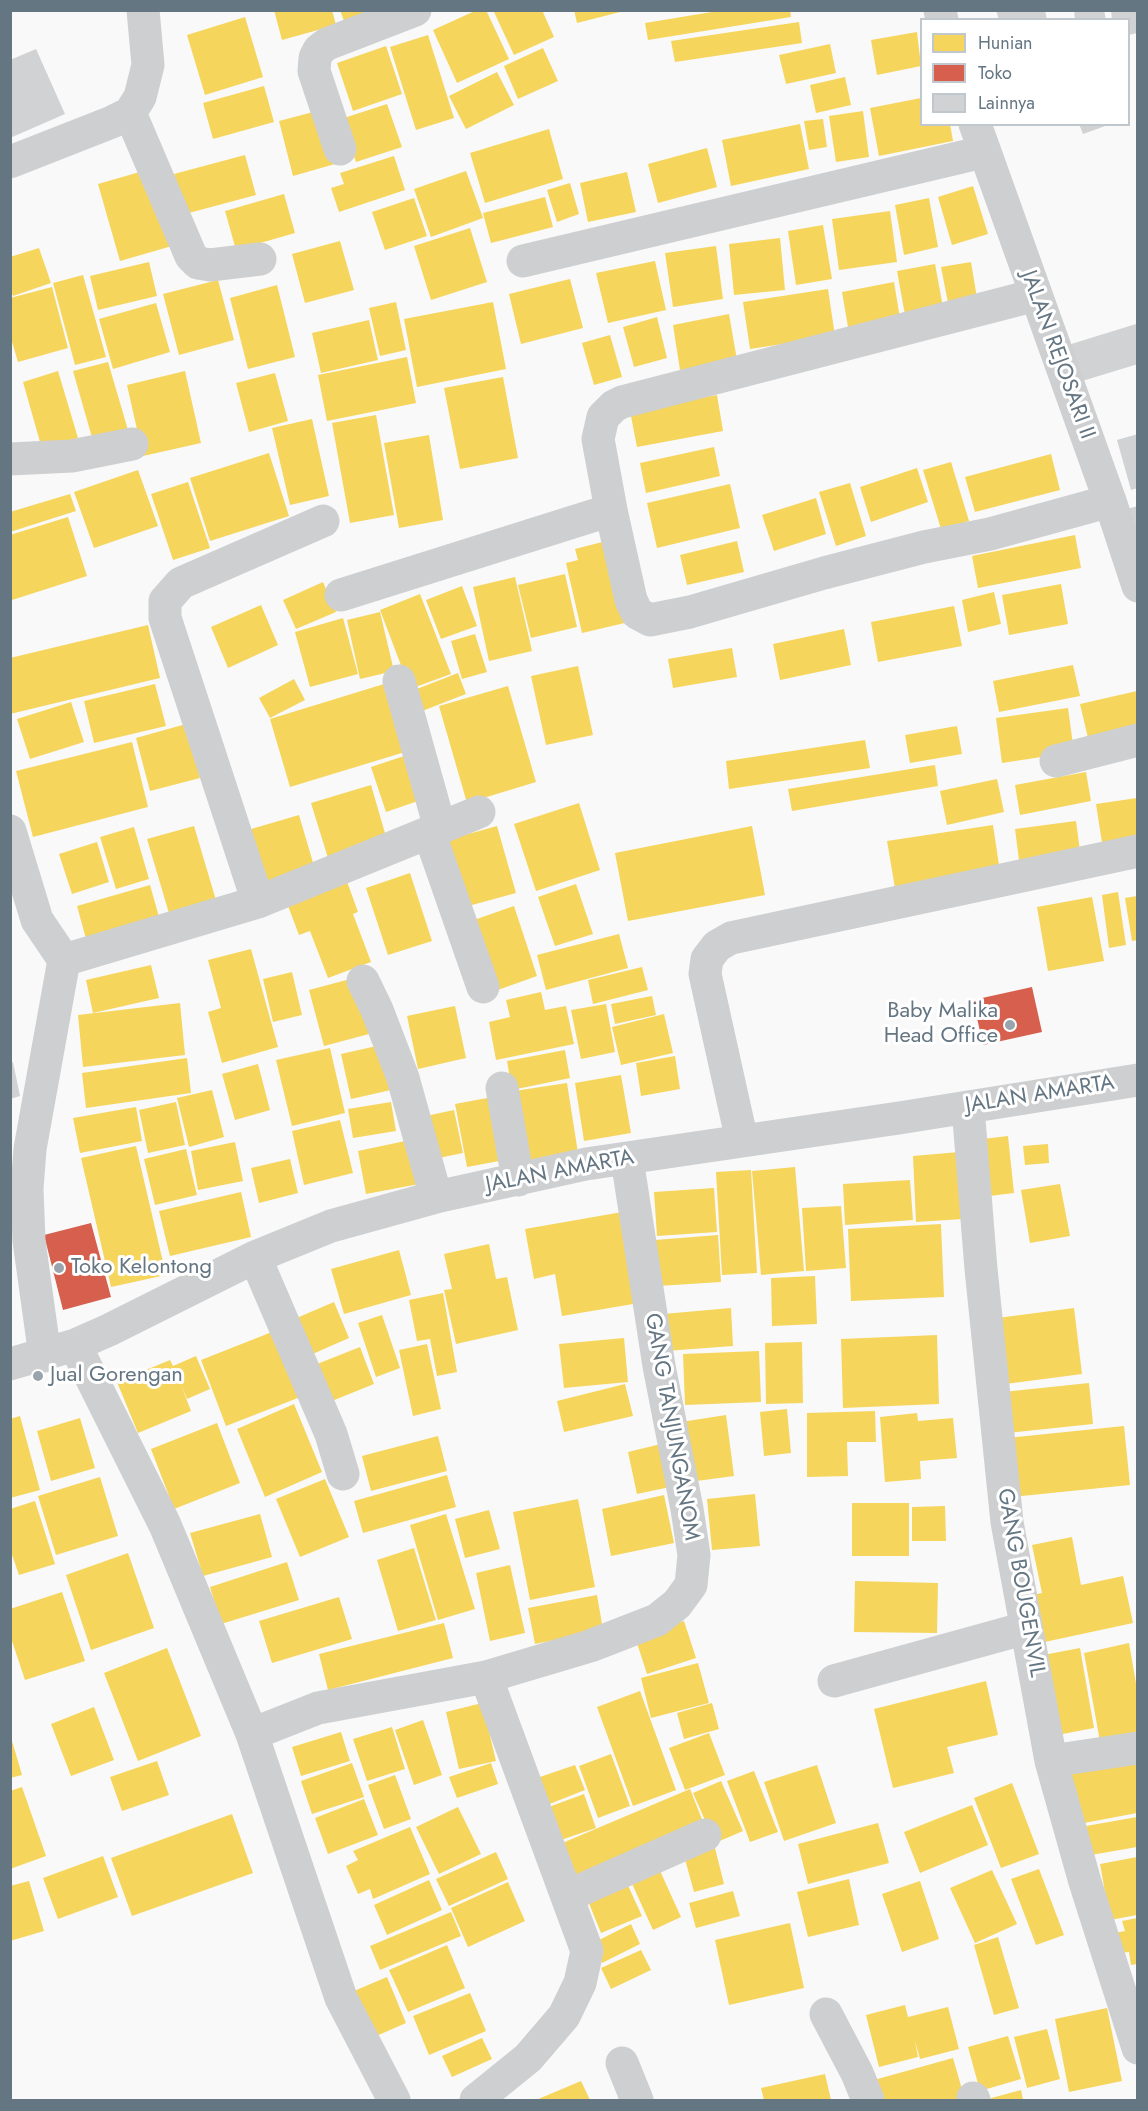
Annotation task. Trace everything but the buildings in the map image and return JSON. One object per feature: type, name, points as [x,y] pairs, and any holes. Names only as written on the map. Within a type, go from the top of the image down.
[{"type":"street","points":[[10,162],[130,113],[140,97],[148,65],[143,10]]},
{"type":"street","points":[[340,149],[314,71],[315,58],[319,50],[327,44],[415,10]]},
{"type":"street","points":[[130,113],[191,256],[198,263],[210,266],[260,259]]},
{"type":"street","points":[[523,261],[979,138]]},
{"type":"street","name":"JALAN REJOSARI II","points":[[979,138],[1110,501],[1137,586]]},
{"type":"street","points":[[1036,295],[614,406],[603,417],[597,439],[628,590],[637,613],[650,620],[690,612],[824,573],[924,547],[990,534],[1110,501]]},
{"type":"street","points":[[10,459],[72,456],[132,444]]},
{"type":"street","points":[[341,595],[611,510]]},
{"type":"street","points":[[258,902],[165,618],[165,601],[181,583],[323,521]]},
{"type":"street","points":[[399,681],[435,830],[483,987]]},
{"type":"street","points":[[1056,761],[1137,740]]},
{"type":"street","points":[[64,960],[258,902],[479,812]]},
{"type":"street","points":[[10,831],[37,920],[64,960],[30,1149],[27,1189],[31,1251],[45,1356]]},
{"type":"street","points":[[742,1141],[705,974],[707,959],[717,946],[731,938],[1137,851]]},
{"type":"street","points":[[363,981],[377,1010],[403,1078],[436,1197]]},
{"type":"street","name":"JALAN AMARTA","points":[[10,1364],[45,1356],[75,1345],[255,1257],[331,1226],[436,1197],[586,1164],[1137,1080]]},
{"type":"street","points":[[502,1088],[518,1180]]},
{"type":"street","name":"GANG BOUGENVIL","points":[[968,1107],[982,1280],[1007,1522],[1026,1628],[1051,1761],[1085,1882],[1137,2048]]},
{"type":"street","name":"GANG TANJUNGANOM","points":[[252,1734],[318,1708],[486,1677],[590,1646],[657,1620],[677,1604],[691,1585],[694,1555],[658,1366],[627,1159]]},
{"type":"street","points":[[255,1257],[331,1434],[343,1474]]},
{"type":"street","points":[[75,1345],[165,1525],[252,1734],[341,1998],[394,2100]]},
{"type":"street","points":[[834,1681],[1026,1628]]},
{"type":"street","points":[[476,2100],[528,2058],[564,2016],[580,1983],[587,1951],[486,1677]]},
{"type":"street","points":[[1051,1761],[1137,1748]]},
{"type":"street","points":[[567,1896],[705,1835]]},
{"type":"street","points":[[826,2014],[857,2073],[868,2100]]},
{"type":"street","points":[[621,2063],[637,2100]]},
{"type":"place","name":"Baby Malika Head Office","points":[[1010,1025]]},
{"type":"place","name":"Toko Kelontong","points":[[59,1268]]},
{"type":"place","name":"Jual Gorengan","points":[[38,1376]]}]
